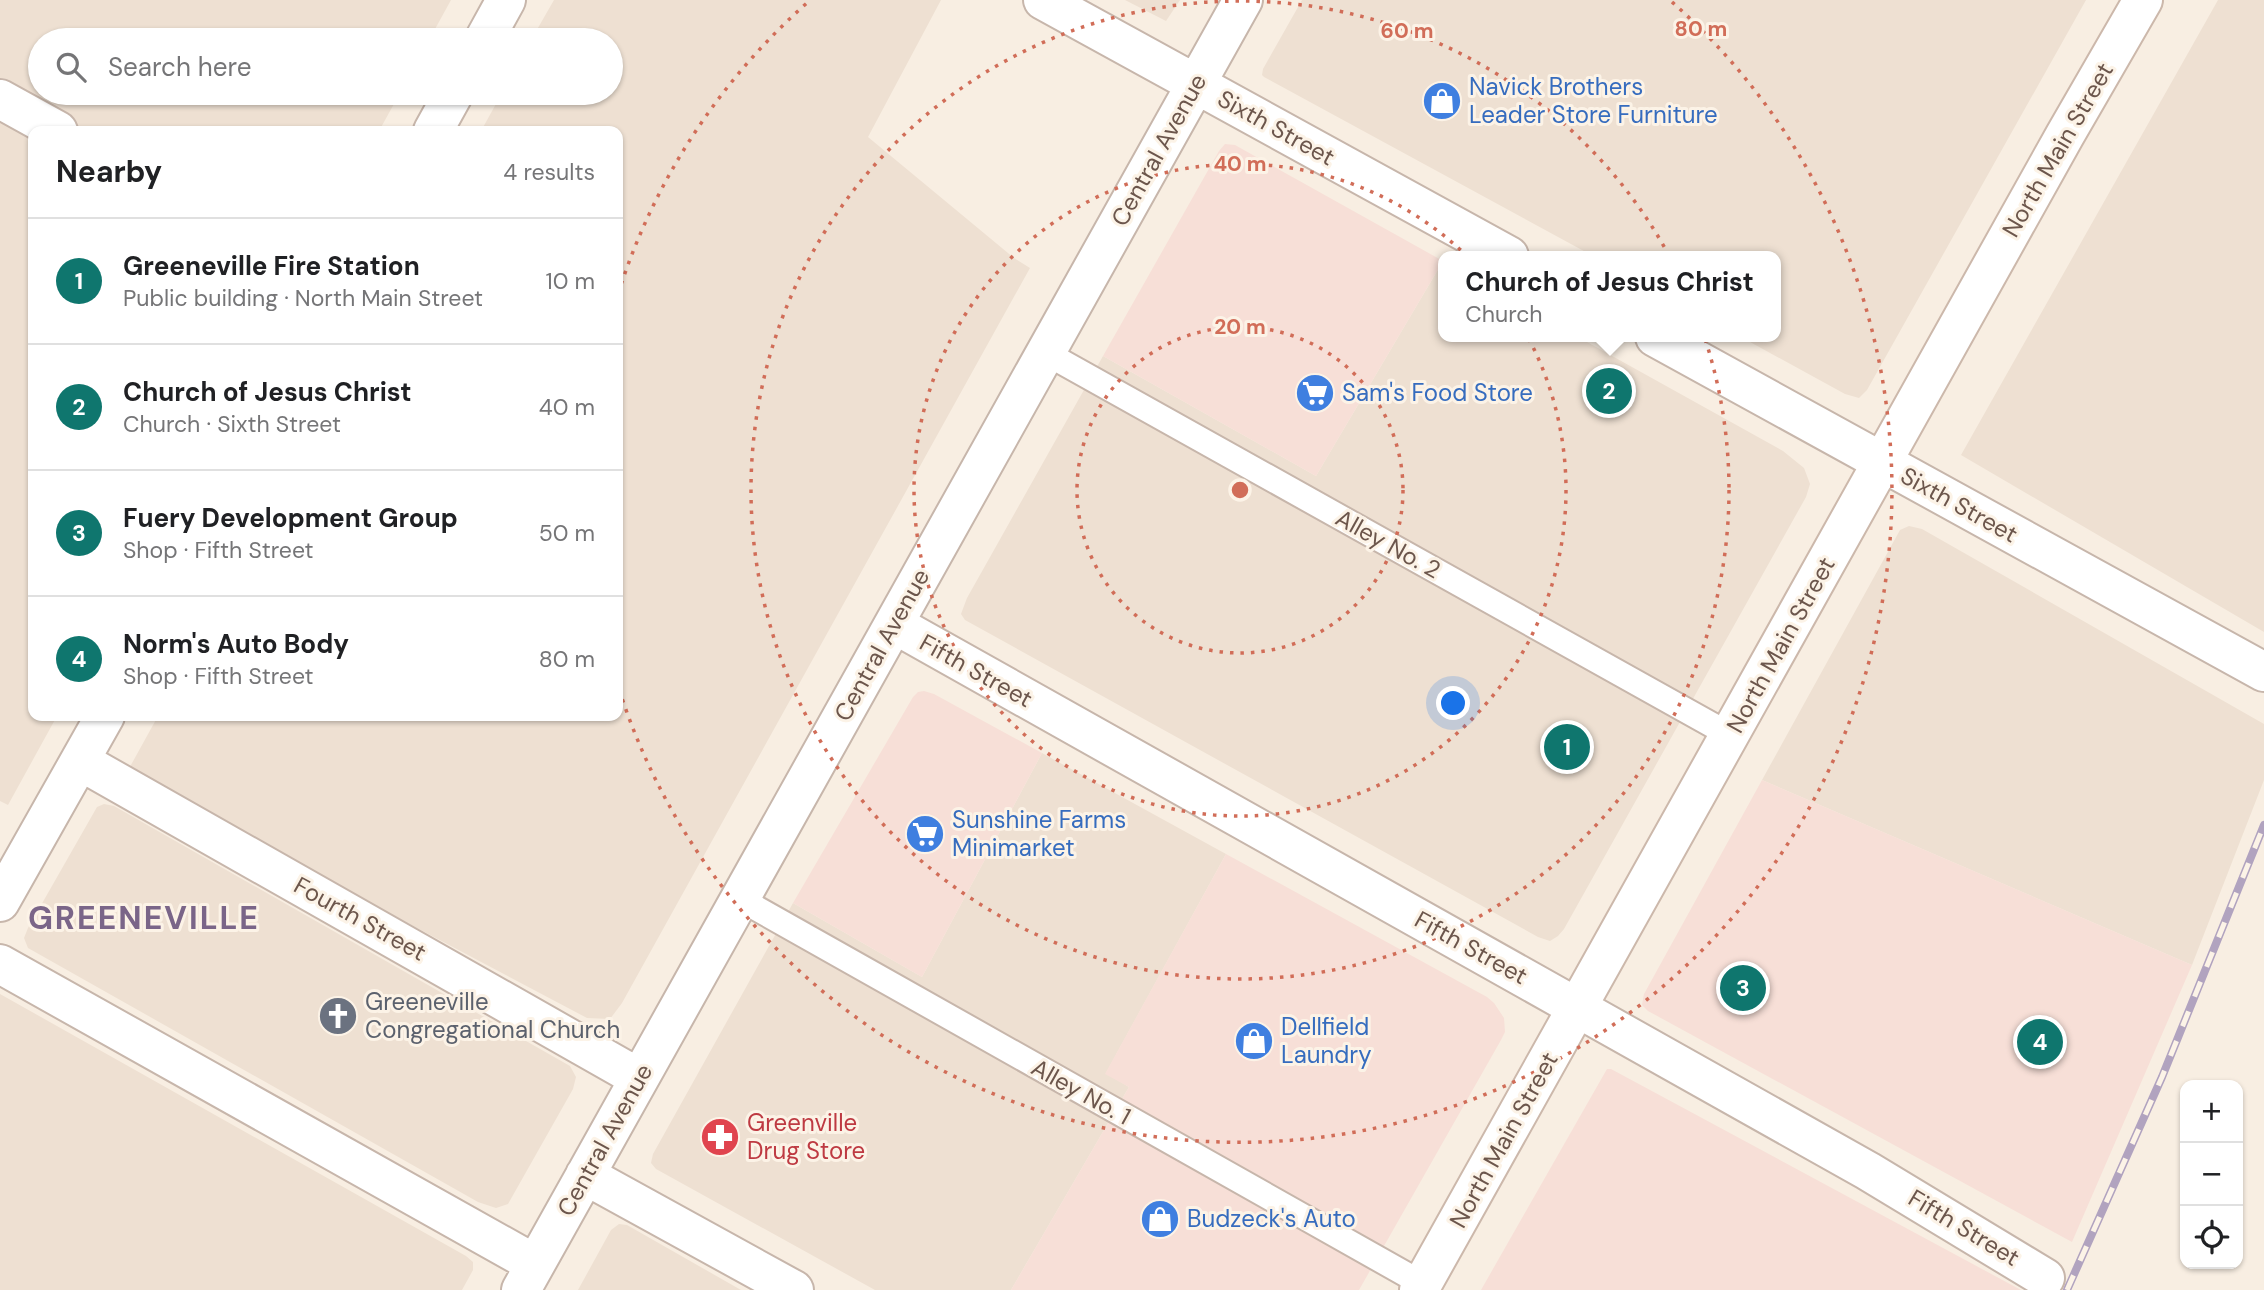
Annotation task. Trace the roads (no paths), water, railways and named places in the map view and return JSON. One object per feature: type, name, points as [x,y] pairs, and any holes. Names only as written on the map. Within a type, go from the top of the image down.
[{"type":"street","points":[[491,28],[506,0]]},
{"type":"street","name":"Sixth Street","points":[[1043,0],[1500,251]]},
{"type":"street","name":"Central Avenue","points":[[528,1277],[1242,0]]},
{"type":"street","name":"North Main Street","points":[[1421,1287],[2143,0]]},
{"type":"street","points":[[0,99],[49,126]]},
{"type":"street","points":[[436,126],[447,105]]},
{"type":"street","name":"Sixth Street","points":[[1664,342],[2264,672]]},
{"type":"street","name":"Fifth Street","points":[[894,624],[1868,1171],[2045,1278]]},
{"type":"street","points":[[0,902],[13,848],[80,761],[102,721]]},
{"type":"street","name":"Fourth Street","points":[[80,761],[639,1078]]},
{"type":"street","points":[[0,964],[528,1277]]},
{"type":"street","points":[[584,1175],[793,1290]]},
{"type":"lane","name":"Alley No. 2","points":[[1045,353],[1730,735]]},
{"type":"lane","name":"Alley No. 1","points":[[740,899],[1421,1287]]},
{"type":"railway","points":[[2067,1290],[2162,1077],[2264,825]]},
{"type":"place","name":"Navick Brothers Leader Store Furniture","points":[[1442,101]]},
{"type":"place","name":"Church of Jesus Christ","points":[[1609,391]]},
{"type":"place","name":"Sam's Food Store","points":[[1315,393]]},
{"type":"place","name":"Greeneville Fire Station","points":[[1567,747]]},
{"type":"place","name":"Sunshine Farms Minimarket","points":[[925,834]]},
{"type":"place","name":"Fuery Development Group","points":[[1743,988]]},
{"type":"place","name":"Greeneville Congregational Church","points":[[338,1016]]},
{"type":"place","name":"Dellfield Laundry","points":[[1254,1041]]},
{"type":"place","name":"Norm's Auto Body","points":[[2040,1042]]},
{"type":"place","name":"Greenville Drug Store","points":[[720,1137]]},
{"type":"place","name":"Budzeck's Auto","points":[[1160,1219]]},
{"type":"district","name":"GREENEVILLE","points":[[144,918]]}]
